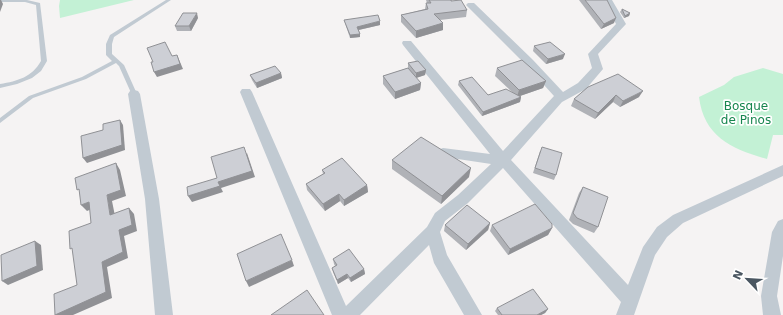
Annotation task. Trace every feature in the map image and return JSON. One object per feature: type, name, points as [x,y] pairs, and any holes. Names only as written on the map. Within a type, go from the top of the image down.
[{"type":"street","points":[[348,315],[432,232],[440,216],[463,199],[503,160],[561,97],[582,86],[598,69],[593,54],[621,24],[608,0]]},
{"type":"street","points":[[471,5],[529,62],[561,97]]},
{"type":"street","points":[[408,43],[503,160],[630,300]]},
{"type":"street","points":[[246,92],[341,315]]},
{"type":"street","points":[[134,94],[152,199],[164,315]]},
{"type":"street","points":[[443,153],[503,160]]},
{"type":"street","points":[[625,315],[648,252],[662,232],[678,219],[783,170]]},
{"type":"street","points":[[772,315],[769,296],[779,232],[783,225]]},
{"type":"street","points":[[432,232],[440,258],[473,315]]},
{"type":"lane","points":[[134,94],[121,65],[109,55],[109,44],[112,36],[169,0]]},
{"type":"lane","points":[[0,1],[25,1],[38,4],[44,61],[38,70],[30,77],[15,83],[0,86]]},
{"type":"lane","points":[[0,120],[31,97],[84,78],[116,61]]},
{"type":"green space","points":[[60,0],[134,0],[60,18]]},
{"type":"green space","name":"Bosque de Pinos","points":[[763,68],[783,74],[783,135],[773,135],[767,159],[731,146],[713,132],[702,111],[699,97],[724,85],[734,77]]},
{"type":"building","points":[[429,0],[461,0],[467,10],[434,14],[443,23],[416,31],[401,15],[428,9],[426,3],[431,3]]},
{"type":"building","points":[[585,0],[607,0],[616,18],[604,24]]},
{"type":"building","points":[[622,9],[630,13],[625,16]]},
{"type":"building","points":[[183,13],[197,13],[189,26],[175,26]]},
{"type":"building","points":[[378,15],[380,21],[357,27],[360,34],[350,35],[344,20]]},
{"type":"building","points":[[165,42],[172,56],[177,55],[180,64],[154,72],[151,62],[153,62],[147,48]]},
{"type":"building","points":[[550,42],[565,54],[548,59],[534,46]]},
{"type":"building","points":[[522,60],[546,81],[519,90],[497,68]]},
{"type":"building","points":[[418,61],[426,70],[416,73],[408,63]]},
{"type":"building","points":[[275,66],[281,73],[256,83],[250,75]]},
{"type":"building","points":[[408,68],[421,83],[395,92],[383,76]]},
{"type":"building","points":[[618,74],[643,91],[623,101],[616,95],[598,113],[574,99],[588,87]]},
{"type":"building","points":[[472,77],[488,95],[506,89],[521,97],[483,112],[459,81]]},
{"type":"building","points":[[120,120],[122,145],[83,158],[81,136],[103,130],[103,124]]},
{"type":"building","points":[[421,137],[471,168],[442,196],[392,160]]},
{"type":"building","points":[[244,147],[252,171],[218,182],[220,186],[188,196],[187,187],[217,178],[211,157]]},
{"type":"building","points":[[542,147],[562,153],[556,175],[535,168]]},
{"type":"building","points":[[342,158],[367,185],[344,200],[339,194],[323,204],[306,184],[325,173],[322,170]]},
{"type":"building","points":[[116,163],[121,190],[107,195],[110,215],[129,208],[132,225],[119,230],[123,252],[102,262],[106,292],[55,315],[54,294],[77,285],[72,248],[70,249],[69,231],[91,223],[89,202],[81,205],[79,189],[77,190],[75,178]]},
{"type":"building","points":[[583,187],[608,197],[598,227],[577,218],[573,213]]},
{"type":"building","points":[[535,204],[552,224],[552,228],[510,249],[492,225]]},
{"type":"building","points":[[467,205],[490,223],[468,244],[445,225]]},
{"type":"building","points":[[281,234],[292,260],[246,281],[237,254]]},
{"type":"building","points":[[35,241],[37,266],[2,281],[1,255]]},
{"type":"building","points":[[349,249],[364,269],[350,278],[347,274],[337,280],[332,268],[337,265],[333,259]]},
{"type":"building","points":[[533,289],[548,309],[537,315],[502,315],[497,308]]},
{"type":"building","points":[[307,290],[324,315],[271,315]]}]
